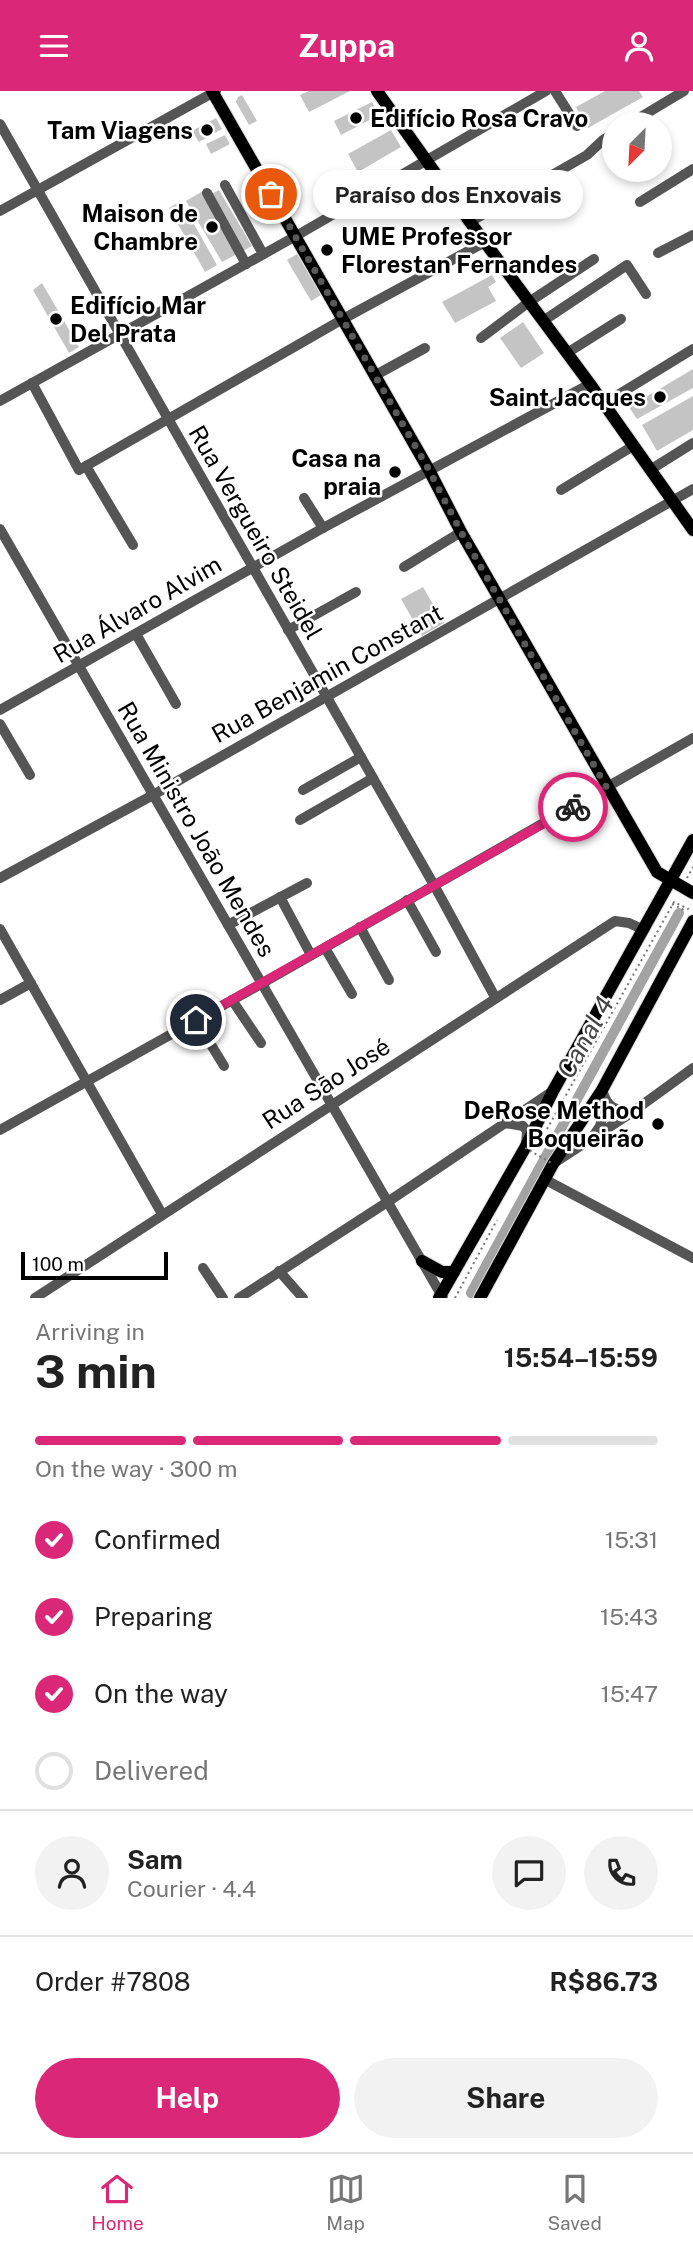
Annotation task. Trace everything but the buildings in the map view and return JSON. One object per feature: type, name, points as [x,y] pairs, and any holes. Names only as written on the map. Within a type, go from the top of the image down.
[{"type":"main road","points":[[377,91],[542,321],[568,353],[673,503],[692,525]]},
{"type":"main road","points":[[214,92],[607,788],[657,872],[682,885]]},
{"type":"main road","points":[[441,1297],[644,930],[682,885],[693,840]]},
{"type":"main road","points":[[480,1298],[553,1164],[604,1096],[693,921]]},
{"type":"main road","points":[[422,1261],[442,1272],[454,1272]]},
{"type":"street","points":[[0,401],[296,236],[528,95],[546,91]]},
{"type":"street","points":[[555,91],[577,126]]},
{"type":"street","points":[[649,112],[684,91]]},
{"type":"street","points":[[0,211],[214,92]]},
{"type":"street","name":"Rua Vergueiro Steidel","points":[[0,124],[434,885],[495,997]]},
{"type":"street","points":[[470,222],[586,155],[602,141]]},
{"type":"street","points":[[640,202],[693,169]]},
{"type":"street","points":[[225,185],[263,254]]},
{"type":"street","points":[[207,193],[246,264]]},
{"type":"street","points":[[658,253],[693,235]]},
{"type":"street","points":[[32,383],[79,470],[343,319],[485,242]]},
{"type":"street","points":[[481,338],[594,259]]},
{"type":"street","points":[[542,321],[627,265],[646,294]]},
{"type":"street","points":[[568,353],[621,319]]},
{"type":"street","points":[[374,376],[425,348]]},
{"type":"street","points":[[603,404],[693,349]]},
{"type":"street","name":"Rua Álvaro Alvim","points":[[0,711],[323,528],[590,384]]},
{"type":"street","points":[[650,470],[693,443]]},
{"type":"street","points":[[561,490],[633,446]]},
{"type":"street","points":[[86,466],[133,545]]},
{"type":"street","name":"Rua Benjamin Constant","points":[[0,878],[153,795],[673,503],[693,489]]},
{"type":"street","points":[[304,498],[323,528]]},
{"type":"street","name":"Rua Ministro João Mendes","points":[[0,529],[441,1297]]},
{"type":"street","points":[[404,567],[461,532]]},
{"type":"street","points":[[288,630],[356,592]]},
{"type":"street","points":[[136,634],[176,704]]},
{"type":"street","points":[[0,724],[30,775]]},
{"type":"street","points":[[0,1130],[693,738]]},
{"type":"street","points":[[303,790],[361,757]]},
{"type":"street","points":[[300,820],[373,778]]},
{"type":"street","points":[[228,925],[307,883]]},
{"type":"street","points":[[280,897],[311,955]]},
{"type":"street","points":[[407,901],[436,952]]},
{"type":"street","name":"Rua São José","points":[[35,1298],[615,921],[629,923],[644,930]]},
{"type":"street","points":[[360,927],[389,980]]},
{"type":"street","points":[[0,929],[162,1214]]},
{"type":"street","points":[[325,948],[352,994]]},
{"type":"street","points":[[0,1000],[31,983]]},
{"type":"street","points":[[232,1000],[261,1043]]},
{"type":"street","points":[[196,1020],[224,1066]]},
{"type":"street","points":[[553,1164],[693,1068]]},
{"type":"street","points":[[239,1298],[553,1091]]},
{"type":"street","points":[[604,1096],[616,1110],[631,1113]]},
{"type":"street","points":[[593,1138],[600,1126],[604,1096]]},
{"type":"street","points":[[505,1123],[523,1126],[527,1131],[525,1148]]},
{"type":"street","points":[[544,1179],[693,1258]]},
{"type":"street","points":[[203,1268],[223,1298]]},
{"type":"street","points":[[279,1271],[303,1298]]},
{"type":"path","points":[[682,885],[693,867]]},
{"type":"path","points":[[673,903],[688,909],[693,901]]},
{"type":"path","points":[[673,903],[693,915]]},
{"type":"path","points":[[544,1135],[673,903]]},
{"type":"path","points":[[525,1148],[553,1164]]},
{"type":"path","points":[[456,1296],[502,1212]]},
{"type":"waterway","name":"Canal 4","points":[[471,1293],[679,913]]},
{"type":"way so far","points":[[271,194],[607,788],[573,807]]},
{"type":"place","name":"Edifício Rosa Cravo","points":[[356,118]]},
{"type":"place","name":"Tam Viagens","points":[[207,130]]},
{"type":"place","name":"Paraíso dos Enxovais","points":[[271,194]]},
{"type":"place","name":"Maison de Chambre","points":[[212,227]]},
{"type":"place","name":"UME Professor Florestan Fernandes","points":[[327,250]]},
{"type":"place","name":"Edifício Mar Del Prata","points":[[56,319]]},
{"type":"place","name":"Saint Jacques","points":[[660,397]]},
{"type":"place","name":"Casa na praia","points":[[395,472]]},
{"type":"place","name":"DeRose Method Boqueirão","points":[[658,1124]]},
{"type":"route","points":[[196,1020],[573,807]]}]
